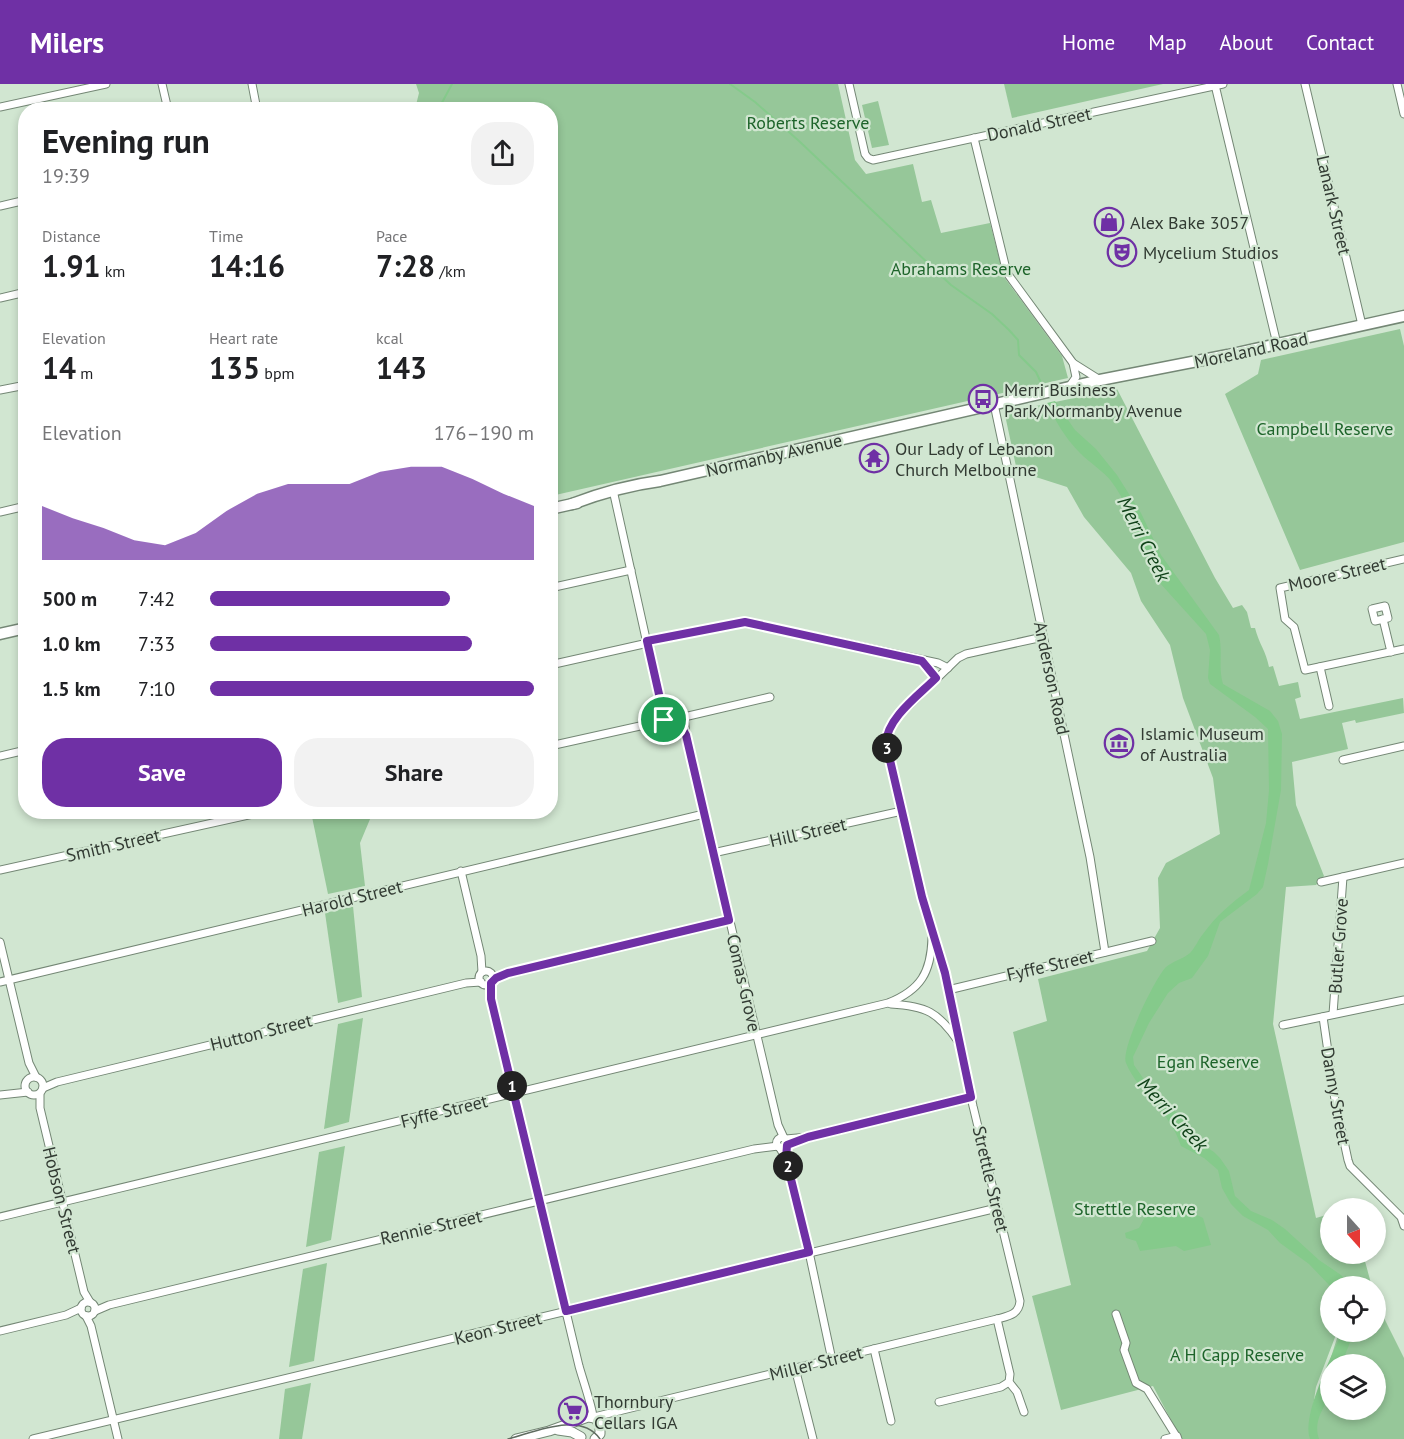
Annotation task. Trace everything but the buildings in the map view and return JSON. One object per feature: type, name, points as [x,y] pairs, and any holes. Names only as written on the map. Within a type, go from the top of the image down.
[{"type":"main road","name":"Moreland Road","points":[[1028,397],[1404,316]]},
{"type":"main road","name":"Normanby Avenue","points":[[558,507],[660,481],[1028,397]]},
{"type":"main road","points":[[0,634],[18,630]]},
{"type":"street","points":[[26,102],[105,84]]},
{"type":"street","points":[[162,84],[166,102]]},
{"type":"street","points":[[252,84],[255,102]]},
{"type":"street","name":"Donald Street","points":[[849,84],[865,154],[868,158],[877,160],[1219,84]]},
{"type":"street","points":[[1219,84],[1277,344]]},
{"type":"street","name":"Lanark Street","points":[[1305,84],[1362,325]]},
{"type":"street","points":[[1397,84],[1404,114]]},
{"type":"street","points":[[0,108],[18,104]]},
{"type":"street","points":[[974,138],[1006,273],[1073,363],[1100,380]]},
{"type":"street","points":[[0,206],[18,202]]},
{"type":"street","points":[[0,298],[18,294]]},
{"type":"street","points":[[1066,388],[1076,377],[1073,363]]},
{"type":"street","points":[[0,390],[18,387]]},
{"type":"street","name":"Anderson Road","points":[[994,404],[1090,857],[1105,952]]},
{"type":"street","points":[[614,493],[661,703],[661,712],[678,723],[684,717]]},
{"type":"street","points":[[0,512],[18,508]]},
{"type":"street","name":"Moore Street","points":[[1320,667],[1305,670],[1294,627],[1285,619],[1280,588],[1404,559]]},
{"type":"street","points":[[558,586],[631,570]]},
{"type":"street","points":[[1383,619],[1391,652]]},
{"type":"street","points":[[558,664],[731,624],[752,623],[938,663],[948,668]]},
{"type":"street","points":[[922,661],[936,678],[958,658],[966,654],[1043,637]]},
{"type":"street","points":[[1329,706],[1320,667],[1404,650]]},
{"type":"street","name":"Strettle Street","points":[[936,678],[899,715],[888,731],[886,743],[948,990],[1020,1301],[1017,1311]]},
{"type":"street","points":[[558,744],[667,717],[684,717],[770,697]]},
{"type":"street","name":"Comas Grove","points":[[684,717],[713,853],[809,1252],[832,1360]]},
{"type":"street","name":"Comas Grove","points":[[678,723],[686,735]]},
{"type":"street","points":[[1342,760],[1404,746]]},
{"type":"street","points":[[0,756],[18,752]]},
{"type":"street","name":"Hill Street","points":[[713,853],[902,811]]},
{"type":"street","name":"Harold Street","points":[[0,982],[704,813]]},
{"type":"street","name":"Smith Street","points":[[0,870],[230,819]]},
{"type":"street","points":[[1321,882],[1404,863]]},
{"type":"street","points":[[461,871],[588,1401],[588,1418]]},
{"type":"street","name":"Butler Grove","points":[[1334,1014],[1343,877]]},
{"type":"street","name":"Hutton Street","points":[[0,1095],[729,920]]},
{"type":"street","name":"Fyffe Street","points":[[0,1217],[888,1003],[913,990],[924,976],[931,958],[932,932]]},
{"type":"street","name":"Fyffe Street","points":[[948,990],[1152,941]]},
{"type":"street","name":"Hobson Street","points":[[0,942],[118,1439]]},
{"type":"street","points":[[1283,1025],[1404,1000]]},
{"type":"street","name":"Fyffe Street","points":[[888,1003],[927,1009],[941,1019],[961,1046]]},
{"type":"street","name":"Danny Street","points":[[1323,1017],[1335,1100],[1350,1166],[1401,1217],[1404,1226]]},
{"type":"street","name":"Rennie Street","points":[[0,1331],[971,1097]]},
{"type":"street","name":"Keon Street","points":[[33,1439],[997,1208]]},
{"type":"street","name":"Miller Street","points":[[516,1439],[588,1418],[997,1319],[1017,1311]]},
{"type":"street","points":[[1116,1314],[1126,1343],[1124,1350],[1136,1383],[1148,1389],[1178,1438],[1165,1439]]},
{"type":"street","points":[[997,1319],[1010,1374],[1009,1382],[1017,1392],[1024,1412]]},
{"type":"street","points":[[874,1349],[891,1421]]},
{"type":"street","points":[[795,1368],[813,1439]]},
{"type":"street","points":[[939,1402],[1001,1388],[1009,1382]]},
{"type":"street","points":[[595,1439],[601,1428],[602,1420],[614,1412]]},
{"type":"street","points":[[588,1418],[598,1421],[603,1439]]},
{"type":"street","points":[[582,1438],[577,1428],[588,1418]]},
{"type":"street","name":"Miller Street","points":[[549,1431],[570,1431],[582,1438]]},
{"type":"green space","points":[[416,84],[838,84],[855,160],[866,174],[913,164],[922,202],[931,200],[941,233],[990,223],[1004,277],[1062,356],[1068,378],[558,494],[558,102],[417,102],[419,93]]},
{"type":"green space","points":[[1004,84],[1163,84],[1012,118]]},
{"type":"green space","points":[[878,101],[889,145],[872,148],[862,105]]},
{"type":"green space","name":"Campbell Reserve","points":[[1400,329],[1404,346],[1404,542],[1300,570],[1225,394],[1258,374],[1261,360]]},
{"type":"green space","points":[[1117,389],[1215,578],[1233,608],[1242,605],[1247,612],[1251,628],[1255,628],[1269,667],[1273,666],[1279,686],[1298,682],[1301,697],[1295,699],[1300,719],[1403,698],[1404,713],[1356,723],[1355,720],[1342,723],[1348,749],[1292,762],[1296,805],[1324,876],[1316,885],[1286,887],[1273,1024],[1316,1218],[1320,1217],[1320,1264],[1366,1264],[1369,1276],[1320,1276],[1320,1342],[1333,1342],[1329,1354],[1320,1354],[1320,1377],[1311,1420],[1320,1392],[1320,1420],[1386,1420],[1386,1354],[1332,1354],[1336,1342],[1386,1342],[1386,1322],[1404,1358],[1404,1439],[1181,1439],[1153,1386],[1061,1410],[1032,1296],[1071,1285],[1013,1032],[1047,1021],[1038,979],[1147,951],[1160,928],[1158,878],[1166,863],[1220,834],[1213,778],[1183,698],[1170,645],[1141,601],[1131,573],[1084,517],[1067,487],[1017,471],[1005,415],[1008,412]]},
{"type":"green space","points":[[312,819],[370,819],[360,843],[365,886],[328,894]]},
{"type":"green space","points":[[353,906],[362,997],[338,1003],[325,913]]},
{"type":"green space","points":[[363,1018],[349,1122],[324,1129],[338,1024]]},
{"type":"green space","points":[[345,1146],[331,1240],[306,1247],[319,1152]]},
{"type":"green space","points":[[327,1263],[314,1361],[289,1367],[303,1269]]},
{"type":"green space","points":[[311,1383],[302,1439],[279,1439],[285,1389]]},
{"type":"water","points":[[1055,401],[1075,430],[1096,449],[1117,475],[1141,513],[1161,555],[1219,635],[1223,684],[1270,711],[1278,721],[1282,734],[1281,790],[1263,887],[1220,922],[1208,956],[1192,978],[1179,983],[1168,993],[1149,1023],[1133,1057],[1134,1065],[1152,1091],[1187,1122],[1200,1143],[1220,1158],[1229,1171],[1235,1196],[1251,1211],[1272,1220],[1285,1229],[1320,1261],[1320,1264],[1325,1264],[1342,1276],[1320,1276],[1309,1264],[1280,1243],[1268,1230],[1243,1216],[1231,1204],[1222,1188],[1218,1170],[1204,1158],[1181,1146],[1169,1122],[1138,1084],[1126,1063],[1128,1044],[1133,1030],[1161,974],[1166,967],[1190,953],[1208,927],[1249,890],[1266,823],[1269,790],[1268,729],[1210,684],[1208,678],[1210,650],[1206,634],[1159,582],[1119,493],[1108,477],[1080,453],[1065,436],[1047,403]]},
{"type":"water","points":[[1183,1208],[1203,1218],[1211,1245],[1184,1251],[1176,1246],[1140,1251],[1136,1241],[1126,1238],[1125,1233],[1139,1228],[1145,1217],[1177,1213]]},
{"type":"water","points":[[1338,1342],[1350,1342],[1345,1354],[1332,1354]]},
{"type":"water","points":[[1320,1384],[1320,1416],[1317,1424],[1319,1439],[1310,1439],[1308,1429]]},
{"type":"waterway","points":[[442,102],[452,84]]},
{"type":"waterway","name":"Merri Creek","points":[[730,84],[755,102],[799,141],[951,285],[992,314],[1009,330],[1018,340],[1019,355],[1036,372],[1044,389]]},
{"type":"tram line","points":[[508,1439],[569,1425],[581,1426],[600,1439]]},
{"type":"place","name":"Alex Bake 3057","points":[[1109,222]]},
{"type":"place","name":"Mycelium Studios","points":[[1122,252]]},
{"type":"place","name":"Merri Business Park/Normanby Avenue","points":[[983,399]]},
{"type":"place","name":"Our Lady of Lebanon Church Melbourne","points":[[874,458]]},
{"type":"place","name":"Islamic Museum of Australia","points":[[1119,743]]},
{"type":"place","name":"Thornbury Cellars IGA","points":[[573,1411]]},
{"type":"route","points":[[745,622],[757,624],[922,661],[929,667],[936,678],[893,721],[886,743],[922,897],[945,973],[971,1097],[808,1137],[787,1145],[786,1159],[809,1252],[566,1311],[491,999],[491,983],[508,973],[729,920],[686,735],[679,723],[664,720],[647,641],[731,624],[745,622]]},
{"type":"park label","name":"Roberts Reserve","points":[[808,122]]},
{"type":"park label","name":"Abrahams Reserve","points":[[961,268]]},
{"type":"park label","name":"Egan Reserve","points":[[1208,1061]]},
{"type":"park label","name":"Strettle Reserve","points":[[1135,1208]]},
{"type":"park label","name":"A H Capp Reserve","points":[[1237,1354]]}]
